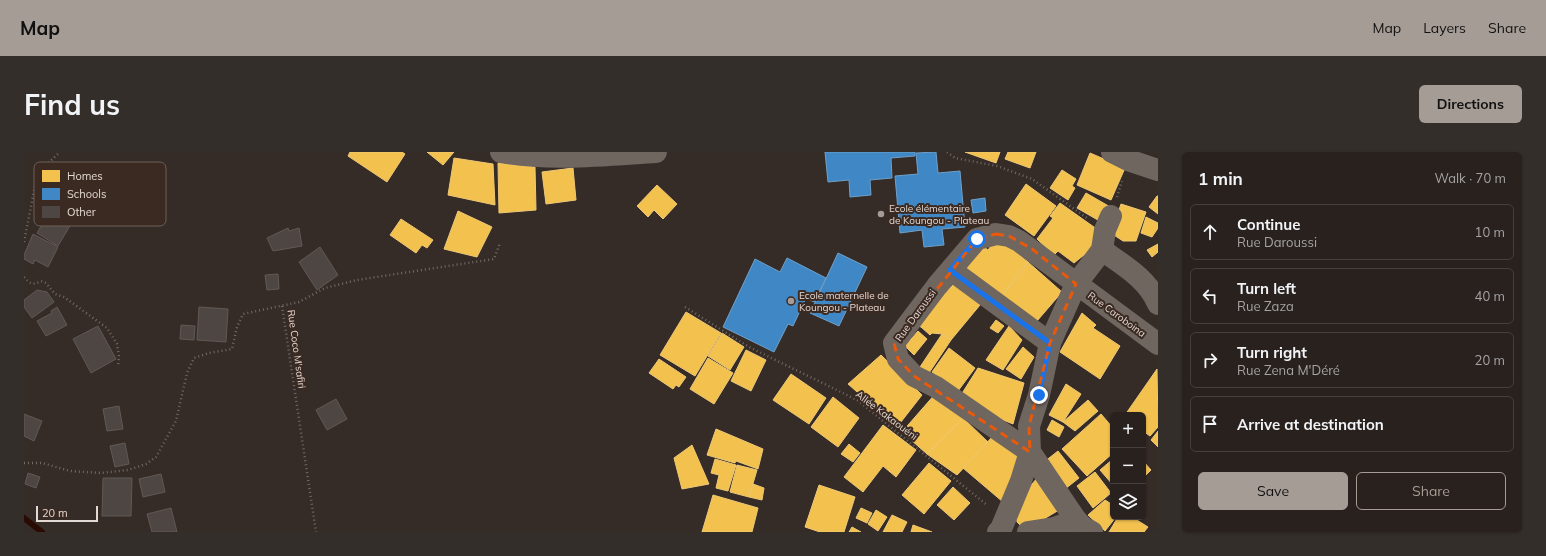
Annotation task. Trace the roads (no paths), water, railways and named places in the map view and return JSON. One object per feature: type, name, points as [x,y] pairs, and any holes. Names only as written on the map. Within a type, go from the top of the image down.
[{"type":"street","points":[[501,152],[517,155],[591,156],[656,152]]},
{"type":"street","points":[[1120,156],[1158,170]]},
{"type":"street","points":[[1024,532],[1001,527],[1021,481],[1030,452],[1029,426],[1039,395],[1050,343],[1076,284],[1106,232],[1136,274],[1155,296],[1158,304]]},
{"type":"street","name":"Rue Daroussi","points":[[1030,452],[936,388],[914,376],[898,359],[894,343],[950,270],[977,239],[996,234],[1009,236],[1019,241],[1076,284]]},
{"type":"street","points":[[950,270],[1050,343]]},
{"type":"street","name":"Rue Caroboina","points":[[1076,284],[1158,344]]},
{"type":"street","points":[[1030,452],[1083,528]]},
{"type":"street","points":[[1028,532],[1054,528],[1083,528]]},
{"type":"waterway","points":[[24,518],[42,532]]},
{"type":"place","name":"Ecole élémentaire de Koungou - Plateau","points":[[881,214]]},
{"type":"place","name":"Ecole maternelle de Koungou - Plateau","points":[[791,301]]}]
